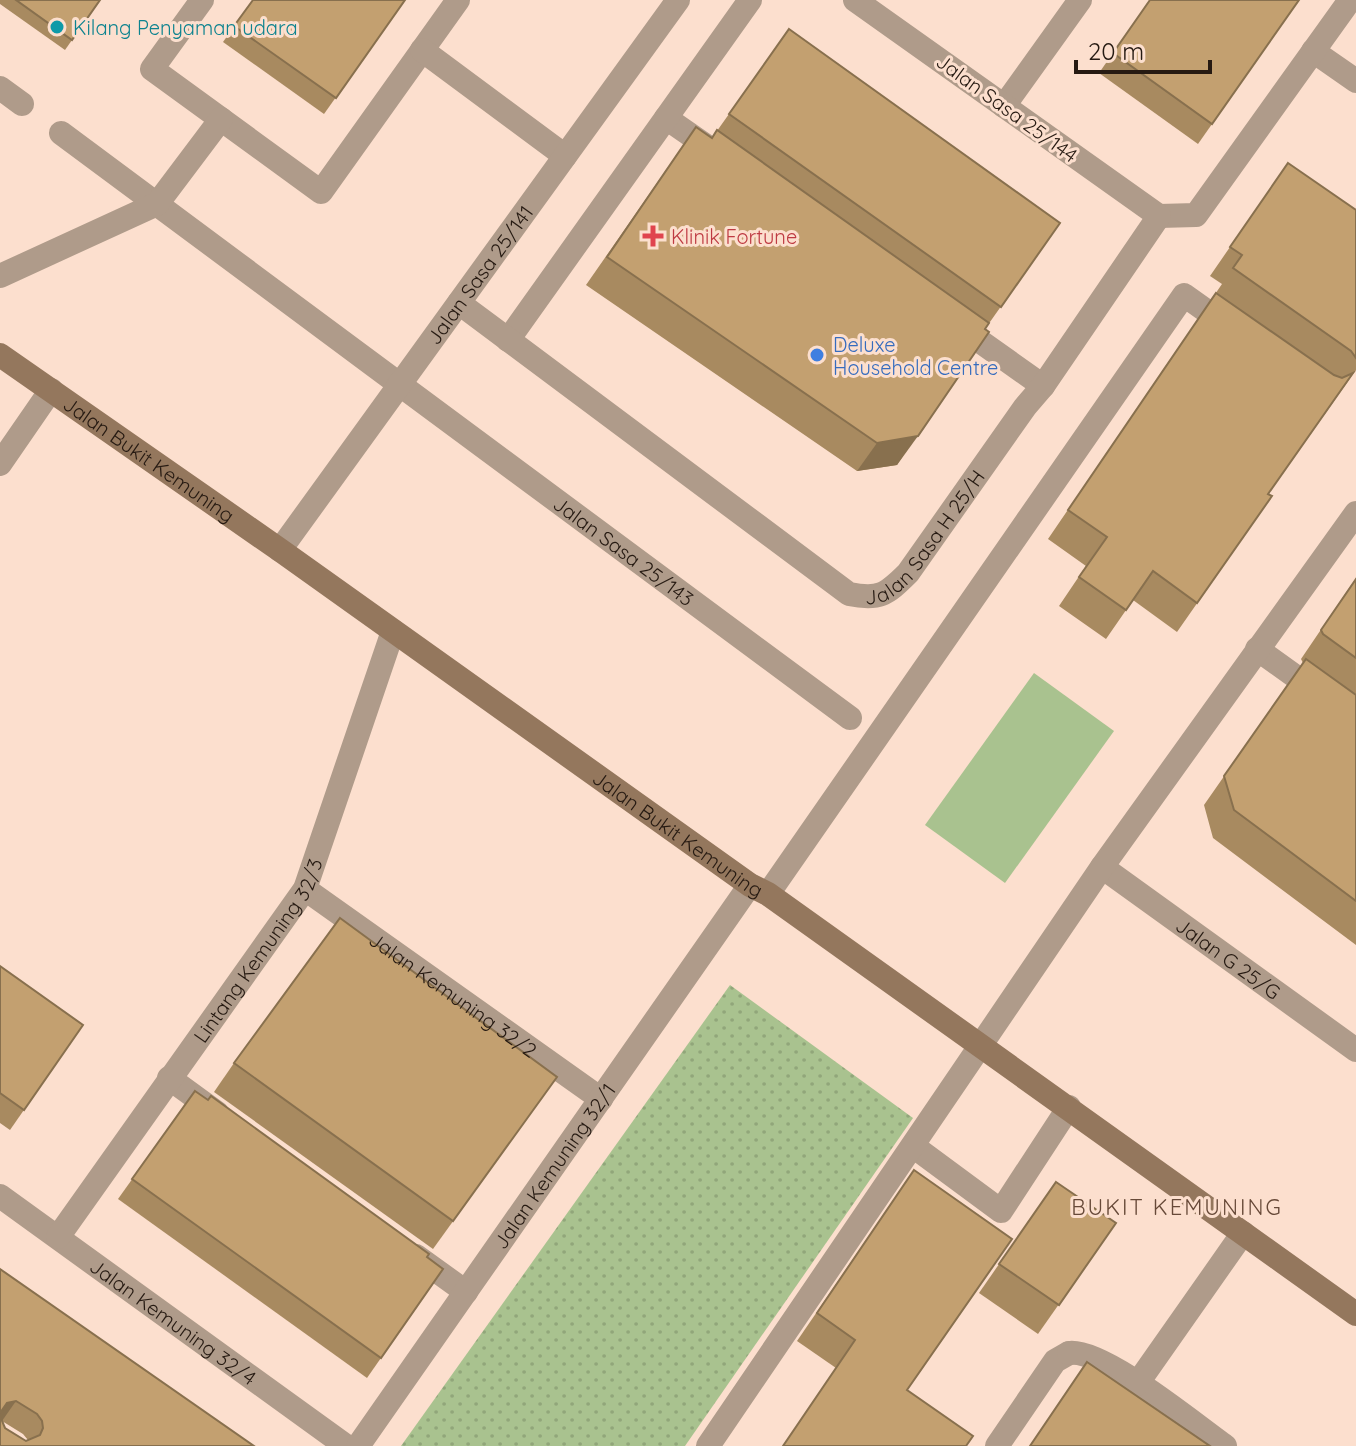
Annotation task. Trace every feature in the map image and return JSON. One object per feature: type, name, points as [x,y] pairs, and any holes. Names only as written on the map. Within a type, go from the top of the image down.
[{"type":"main road","name":"Jalan Bukit Kemuning","points":[[0,355],[1069,1107],[1356,1314]]},
{"type":"street","points":[[202,0],[152,69],[321,192],[458,0]]},
{"type":"street","name":"Jalan Sasa 25/141","points":[[280,550],[678,0]]},
{"type":"street","points":[[508,340],[750,0]]},
{"type":"street","name":"Jalan Sasa 25/144","points":[[855,0],[1159,216]]},
{"type":"street","points":[[1004,106],[1080,0]]},
{"type":"street","points":[[1159,216],[1196,215],[1350,0]]},
{"type":"street","points":[[422,50],[565,156]]},
{"type":"street","points":[[1313,51],[1356,81]]},
{"type":"street","points":[[0,88],[22,104]]},
{"type":"street","points":[[666,118],[731,164]]},
{"type":"street","points":[[0,276],[157,204],[221,119]]},
{"type":"street","name":"Jalan Sasa 25/143","points":[[61,133],[850,718]]},
{"type":"street","name":"Jalan Sasa H 25/H","points":[[459,303],[849,594],[872,599],[890,591],[908,573],[1043,386],[1159,216]]},
{"type":"street","name":"Jalan Kemuning 32/1","points":[[358,1446],[601,1099],[759,890],[1184,295],[1247,339]]},
{"type":"street","points":[[939,312],[1043,386]]},
{"type":"street","points":[[0,464],[51,390]]},
{"type":"street","points":[[708,1446],[1102,867],[1356,513]]},
{"type":"street","name":"Lintang Kemuning 32/3","points":[[58,1237],[305,889],[393,631]]},
{"type":"street","points":[[1257,649],[1356,720]]},
{"type":"street","name":"Jalan G 25/G","points":[[1102,867],[1356,1050]]},
{"type":"street","name":"Jalan Kemuning 32/2","points":[[305,889],[601,1099]]},
{"type":"street","points":[[169,1078],[233,1124]]},
{"type":"street","points":[[913,1146],[1001,1211],[1069,1107]]},
{"type":"street","name":"Jalan Kemuning 32/4","points":[[0,1196],[346,1446]]},
{"type":"street","points":[[1137,1384],[1243,1233]]},
{"type":"street","points":[[401,1246],[466,1292]]},
{"type":"street","points":[[997,1446],[1055,1361],[1079,1351],[1108,1363],[1225,1446]]},
{"type":"green space","points":[[1034,673],[1114,731],[1005,883],[925,825]]},
{"type":"green space","points":[[730,985],[913,1118],[685,1446],[401,1446]]},
{"type":"building","name":"Kilang Penyaman udara","points":[[16,0],[100,0],[72,40]]},
{"type":"building","points":[[253,0],[405,0],[336,98],[234,26]]},
{"type":"building","points":[[1150,0],[1299,0],[1212,124],[1113,53]]},
{"type":"building","points":[[789,29],[1060,223],[1001,307],[729,114]]},
{"type":"building","points":[[696,127],[712,138],[717,130],[989,323],[985,329],[989,332],[918,436],[877,443],[607,257]]},
{"type":"building","points":[[1288,163],[1356,210],[1356,358],[1351,351],[1233,268],[1242,255],[1230,247]]},
{"type":"building","points":[[1216,293],[1334,375],[1342,378],[1353,373],[1268,494],[1272,496],[1197,603],[1153,571],[1126,610],[1079,577],[1107,537],[1068,510]]},
{"type":"building","points":[[1356,579],[1356,658],[1321,630]]},
{"type":"building","points":[[1306,659],[1356,695],[1356,901],[1234,810],[1224,776]]},
{"type":"building","points":[[340,918],[557,1077],[453,1221],[234,1063]]},
{"type":"building","points":[[0,966],[83,1025],[24,1110],[0,1093]]},
{"type":"building","points":[[195,1091],[208,1100],[211,1096],[429,1254],[427,1257],[443,1269],[381,1358],[132,1179]]},
{"type":"building","points":[[914,1170],[1012,1239],[907,1390],[973,1436],[966,1446],[783,1446],[855,1340],[817,1313]]},
{"type":"building","points":[[1056,1182],[1116,1223],[1059,1305],[999,1264]]},
{"type":"building","points":[[0,1269],[254,1446],[0,1446],[0,1416],[5,1428],[26,1441],[40,1435],[43,1428],[37,1414],[16,1401],[7,1403],[0,1413]]},
{"type":"building","points":[[1087,1362],[1210,1446],[1030,1446]]},
{"type":"place","name":"Kilang Penyaman udara","points":[[57,27]]},
{"type":"place","name":"Klinik Fortune","points":[[653,236]]},
{"type":"place","name":"Deluxe Household Centre","points":[[817,355]]},
{"type":"district","name":"BUKIT KEMUNING","points":[[1177,1207]]}]
